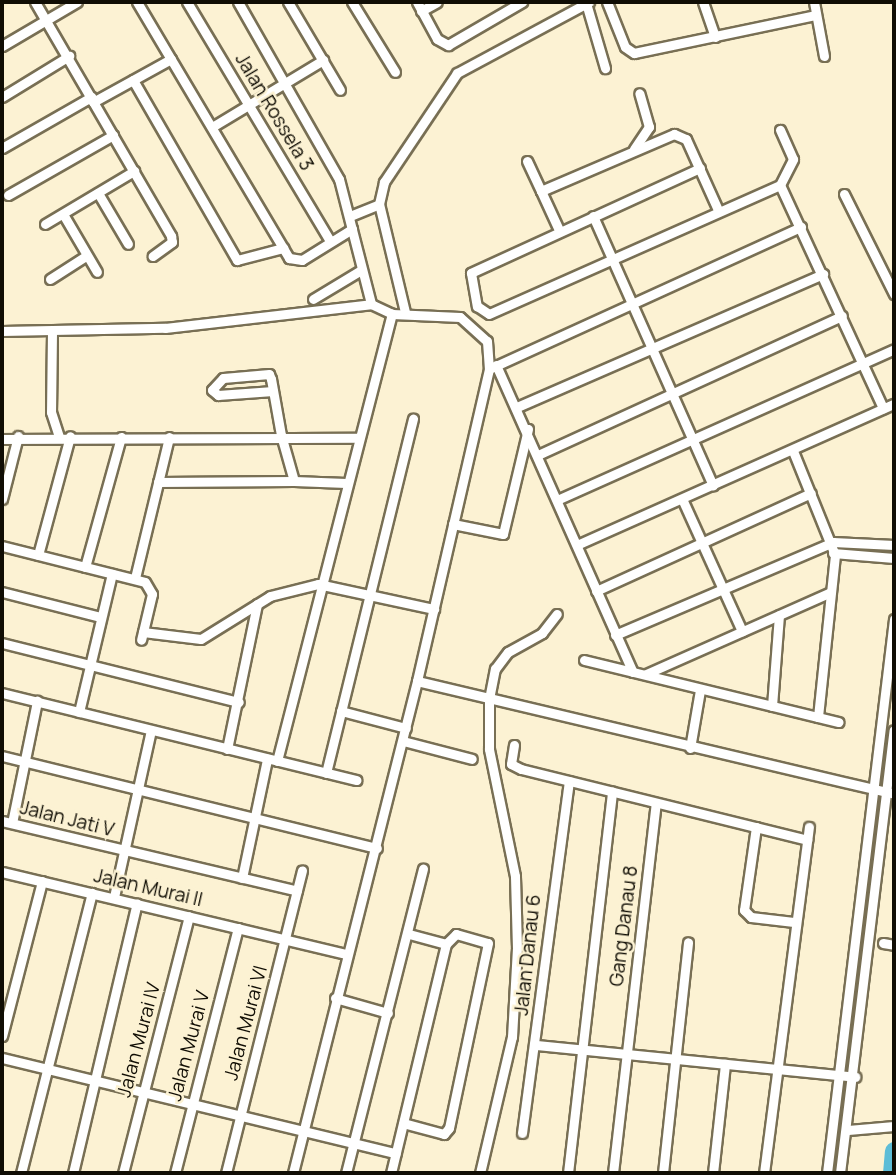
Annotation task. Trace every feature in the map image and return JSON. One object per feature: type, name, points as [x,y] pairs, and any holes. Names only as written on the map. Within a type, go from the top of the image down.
[{"type":"street","points":[[35,2],[69,56],[173,240],[152,256]]},
{"type":"street","points":[[2,33],[5,45],[77,2]]},
{"type":"street","points":[[137,2],[289,258],[302,260],[352,229]]},
{"type":"street","name":"Jalan Rossela 3","points":[[187,2],[330,241]]},
{"type":"street","points":[[239,2],[339,179],[371,304]]},
{"type":"street","points":[[288,2],[341,90]]},
{"type":"street","points":[[352,2],[395,72]]},
{"type":"street","points":[[437,2],[419,6],[442,43],[522,2]]},
{"type":"street","points":[[405,312],[379,204],[384,183],[457,73],[587,2],[605,68]]},
{"type":"street","points":[[607,2],[629,51],[715,37],[816,15]]},
{"type":"street","points":[[703,2],[715,37]]},
{"type":"street","points":[[814,2],[824,56]]},
{"type":"street","points":[[2,97],[69,56]]},
{"type":"street","points":[[2,148],[171,59]]},
{"type":"street","points":[[212,127],[323,60]]},
{"type":"street","points":[[133,80],[237,260],[283,248]]},
{"type":"street","points":[[634,149],[649,127],[639,93]]},
{"type":"street","points":[[700,168],[559,230],[471,273],[469,283],[481,311],[489,314],[614,256],[780,185],[793,159],[780,130]]},
{"type":"street","points":[[8,195],[113,135]]},
{"type":"street","points":[[541,191],[634,149],[681,135],[700,168],[718,210]]},
{"type":"street","points":[[527,161],[559,230]]},
{"type":"street","points":[[45,224],[134,171]]},
{"type":"street","points":[[780,185],[883,408]]},
{"type":"street","points":[[98,193],[128,244]]},
{"type":"street","points":[[844,194],[894,293]]},
{"type":"street","points":[[350,216],[379,204]]},
{"type":"street","points":[[63,214],[96,272]]},
{"type":"street","points":[[593,216],[614,256],[672,396],[713,485]]},
{"type":"street","points":[[493,367],[801,227]]},
{"type":"street","points":[[50,279],[86,256]]},
{"type":"street","points":[[313,299],[361,270]]},
{"type":"street","points":[[517,407],[823,274]]},
{"type":"street","points":[[2,331],[165,328],[371,304],[392,314],[449,314],[475,326],[490,351],[493,367],[517,407],[540,454],[557,500],[579,544],[596,591],[633,672]]},
{"type":"street","points":[[242,878],[254,819],[392,314]]},
{"type":"street","points":[[540,454],[672,396],[842,316]]},
{"type":"street","points":[[52,332],[51,412],[59,436]]},
{"type":"street","points":[[557,500],[694,441],[894,349]]},
{"type":"street","points":[[293,1173],[346,954],[377,848],[493,367]]},
{"type":"street","points":[[273,391],[218,395],[212,390],[223,378],[265,372],[273,391],[281,435],[294,481]]},
{"type":"street","points":[[579,544],[683,501],[894,404]]},
{"type":"street","points":[[326,773],[413,419]]},
{"type":"street","points":[[453,524],[503,534],[528,429]]},
{"type":"street","points":[[2,439],[18,436],[281,435],[357,438]]},
{"type":"street","points":[[2,499],[18,436]]},
{"type":"street","points":[[38,555],[70,436]]},
{"type":"street","points":[[85,567],[121,437]]},
{"type":"street","points":[[135,578],[169,437]]},
{"type":"street","points":[[793,452],[835,555],[818,717]]},
{"type":"street","points":[[158,482],[346,483]]},
{"type":"street","points":[[596,591],[811,493]]},
{"type":"street","points":[[683,501],[742,631]]},
{"type":"street","points":[[615,635],[721,588],[829,545],[894,545]]},
{"type":"street","points":[[2,546],[135,578],[152,593],[142,636],[201,639],[257,604],[318,584],[434,609]]},
{"type":"street","points":[[835,555],[894,558]]},
{"type":"street","points":[[79,712],[112,574]]},
{"type":"street","points":[[2,592],[101,617]]},
{"type":"street","points":[[646,674],[831,592]]},
{"type":"street","points":[[228,749],[257,604]]},
{"type":"street","points":[[480,1173],[512,1037],[517,948],[515,876],[489,749],[489,699],[502,660],[542,633],[557,614]]},
{"type":"street","points":[[772,706],[779,615]]},
{"type":"street","points":[[827,1173],[841,1076],[869,789],[894,619]]},
{"type":"street","points":[[2,643],[239,702]]},
{"type":"street","points":[[584,660],[839,722]]},
{"type":"street","points":[[417,681],[890,794]]},
{"type":"street","points":[[690,748],[700,690]]},
{"type":"street","points":[[2,693],[356,780]]},
{"type":"street","points":[[7,822],[26,762],[37,701]]},
{"type":"street","points":[[341,711],[406,728]]},
{"type":"street","points":[[114,897],[151,730]]},
{"type":"street","points":[[840,1173],[855,1077],[890,794],[894,730]]},
{"type":"street","points":[[403,741],[472,760]]},
{"type":"street","points":[[514,745],[513,766],[807,839]]},
{"type":"street","points":[[2,757],[377,848]]},
{"type":"street","name":"Jalan Danau 6","points":[[522,1133],[536,1045],[569,781]]},
{"type":"street","points":[[568,1173],[612,792]]},
{"type":"street","name":"Gang Danau 8","points":[[613,1173],[656,803]]},
{"type":"street","name":"Jalan Jati V","points":[[7,822],[297,891]]},
{"type":"street","points":[[756,827],[744,910],[794,922]]},
{"type":"street","points":[[764,1173],[774,1069],[809,827]]},
{"type":"street","points":[[346,1173],[409,934],[423,869]]},
{"type":"street","name":"Jalan Murai VI","points":[[226,1173],[302,870]]},
{"type":"street","name":"Jalan Murai II","points":[[2,872],[346,954]]},
{"type":"street","points":[[2,1036],[42,881]]},
{"type":"street","points":[[21,1173],[92,893]]},
{"type":"street","points":[[73,1173],[137,903]]},
{"type":"street","name":"Jalan Murai IV","points":[[123,1173],[189,916]]},
{"type":"street","name":"Jalan Murai V","points":[[175,1173],[238,928]]},
{"type":"street","points":[[409,934],[446,944]]},
{"type":"street","points":[[391,1173],[396,1153],[403,1123],[446,944],[456,934],[491,948],[449,1128],[444,1134],[403,1123]]},
{"type":"street","points":[[663,1173],[688,942]]},
{"type":"street","points":[[883,943],[894,945]]},
{"type":"street","points":[[335,998],[388,1013]]},
{"type":"street","points":[[536,1045],[855,1077]]},
{"type":"street","points":[[2,1058],[396,1153]]},
{"type":"street","points":[[713,1173],[725,1064]]},
{"type":"street","points":[[848,1130],[894,1126]]},
{"type":"waterway","points":[[892,1173],[894,1151]]}]
